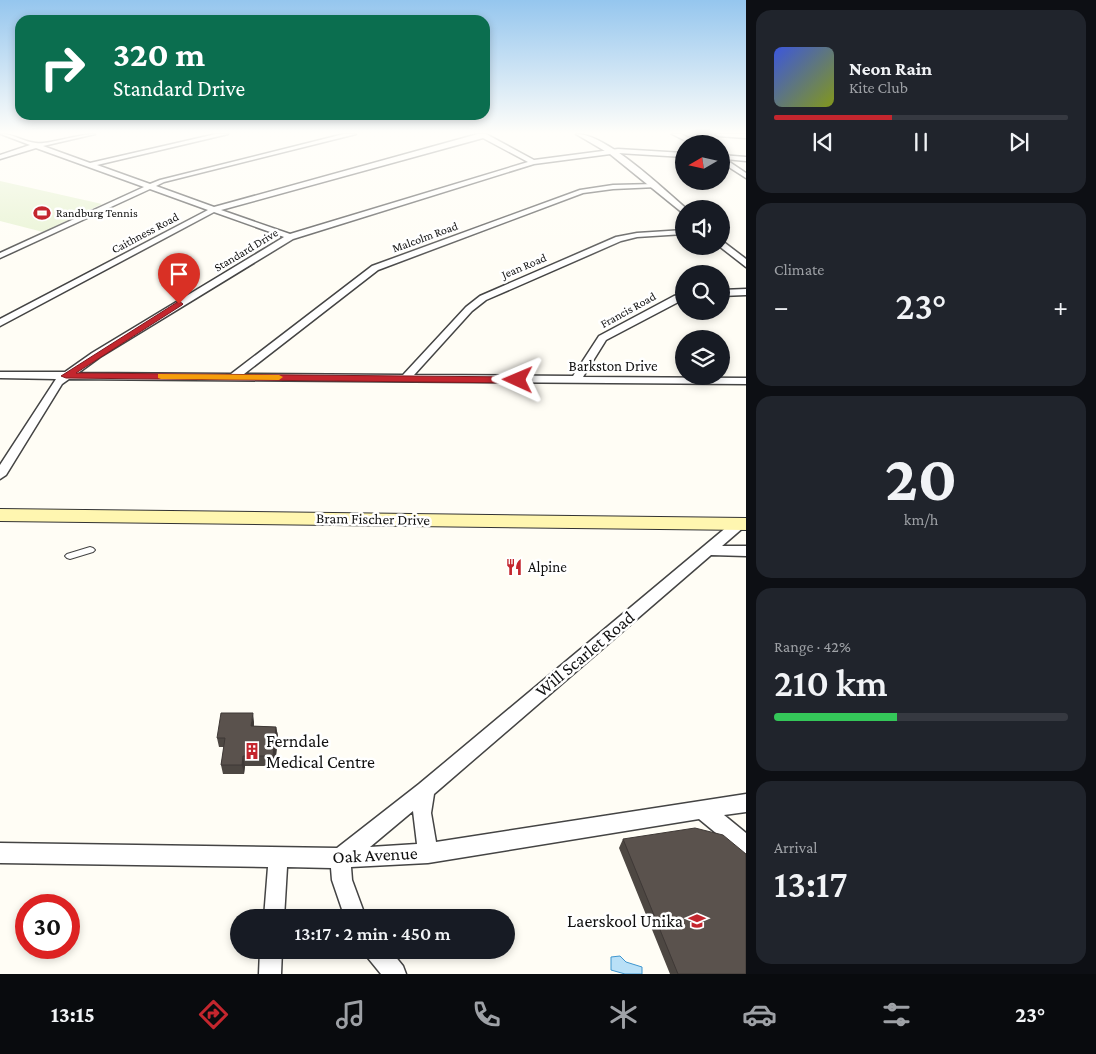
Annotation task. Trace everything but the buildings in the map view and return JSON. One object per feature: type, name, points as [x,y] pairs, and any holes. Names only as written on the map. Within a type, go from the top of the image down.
[{"type":"main road","name":"Bram Fischer Drive","points":[[0,515],[744,522]]},
{"type":"street","points":[[130,179],[290,237]]},
{"type":"street","points":[[0,256],[170,179]]},
{"type":"street","name":"Caithness Road","points":[[0,323],[214,210],[323,179]]},
{"type":"street","name":"Standard Drive","points":[[0,475],[53,388],[66,376],[229,272],[290,237],[476,179]]},
{"type":"street","points":[[647,179],[675,203]]},
{"type":"street","name":"Malcolm Road","points":[[233,377],[375,268],[582,192],[613,187],[655,186]]},
{"type":"street","name":"Jean Road","points":[[404,378],[469,309],[483,298],[619,239],[637,235],[675,233]]},
{"type":"street","points":[[730,251],[746,264]]},
{"type":"street","points":[[730,293],[746,292]]},
{"type":"street","name":"Francis Road","points":[[575,380],[602,338],[675,301]]},
{"type":"street","name":"Barkston Drive","points":[[0,375],[746,382]]},
{"type":"street","name":"Will Scarlet Road","points":[[340,858],[425,790],[708,550],[744,522]]},
{"type":"street","points":[[70,556],[90,550]]},
{"type":"street","points":[[708,550],[746,551]]},
{"type":"street","points":[[425,790],[422,813],[428,852]]},
{"type":"street","name":"Oak Avenue","points":[[0,853],[340,858],[428,852],[746,803]]},
{"type":"street","points":[[702,810],[746,845]]},
{"type":"street","points":[[275,909],[278,858]]},
{"type":"street","points":[[340,858],[342,880],[353,909]]},
{"type":"street","points":[[270,974],[271,959]]},
{"type":"street","points":[[383,959],[395,974]]},
{"type":"green space","name":"Randburg Tennis","points":[[0,181],[102,204],[43,232],[0,221]]},
{"type":"water","points":[[620,956],[626,962],[642,967],[642,974],[625,974],[611,970],[611,957]]},
{"type":"slow traffic","points":[[161,376],[279,377]]},
{"type":"place","name":"Randburg Tennis","points":[[42,213]]},
{"type":"place","name":"Alpine","points":[[514,567]]},
{"type":"place","name":"Ferndale Medical Centre","points":[[252,751]]},
{"type":"place","name":"Laerskool Unika","points":[[697,921]]},
{"type":"route","points":[[179,304],[66,376],[518,380]]}]
